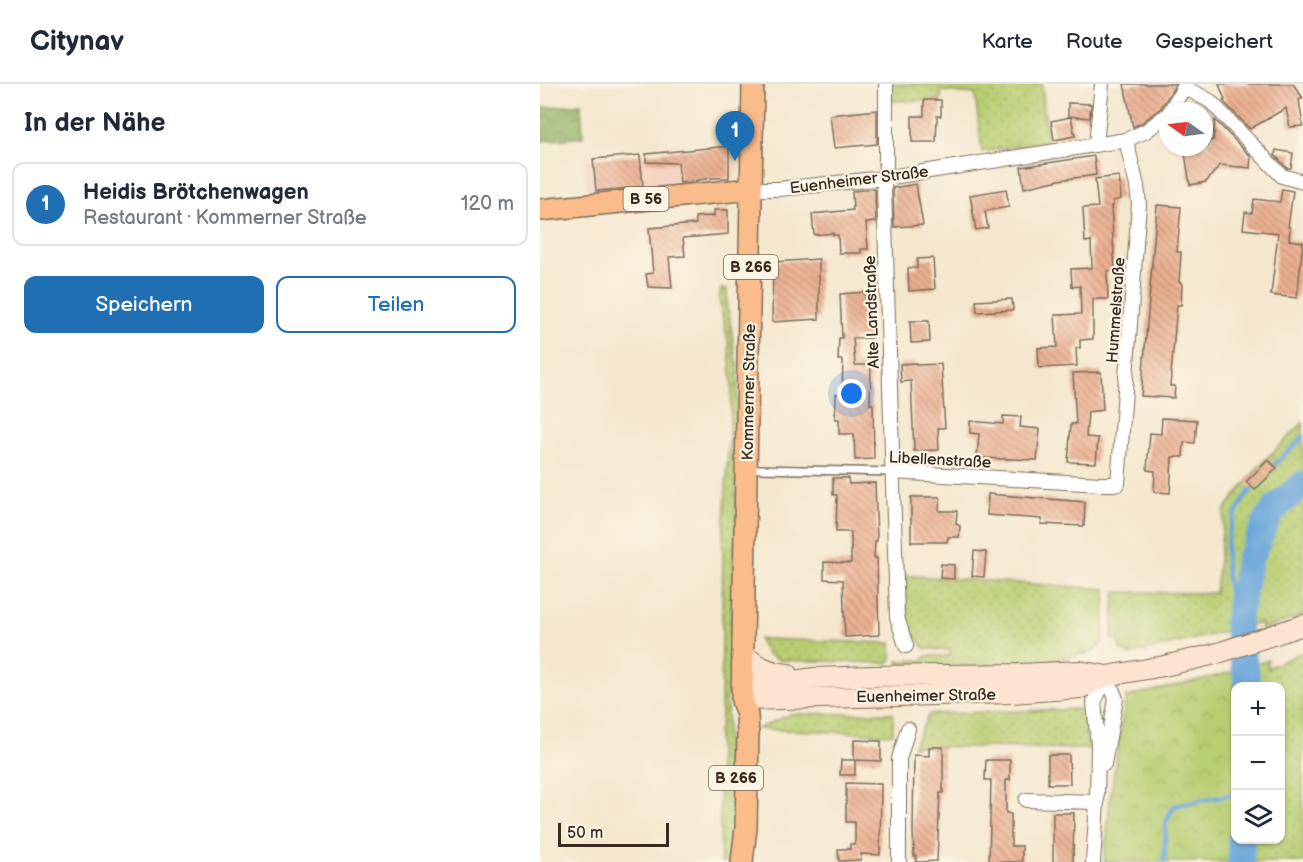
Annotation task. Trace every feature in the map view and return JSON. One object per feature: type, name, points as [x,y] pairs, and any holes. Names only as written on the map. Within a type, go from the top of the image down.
[{"type":"main road","name":"Kommerner Straße","points":[[742,860],[734,733],[735,714],[742,691],[753,84]]},
{"type":"main road","name":"Euenheimer Straße","points":[[540,210],[751,189]]},
{"type":"main road","name":"Euenheimer Straße","points":[[742,691],[1039,692],[1081,688],[1107,676],[1215,654],[1303,625]]},
{"type":"main road","points":[[743,654],[757,665],[772,672],[814,678]]},
{"type":"main road","name":"Euenheimer Straße","points":[[742,691],[814,678],[970,676],[1079,670],[1107,676]]},
{"type":"street","name":"Alte Landstraße","points":[[886,84],[885,178],[897,617],[906,646]]},
{"type":"street","points":[[1096,144],[1102,84]]},
{"type":"street","name":"Euenheimer Straße","points":[[1175,102],[1185,86]]},
{"type":"street","points":[[1185,86],[1210,101],[1282,176],[1303,182]]},
{"type":"street","name":"Euenheimer Straße","points":[[751,189],[779,189],[885,178],[1126,140],[1146,131],[1159,120]]},
{"type":"street","name":"Hummelstraße","points":[[1118,484],[1139,204],[1126,140]]},
{"type":"street","name":"Libellenstraße","points":[[892,472],[1118,484]]},
{"type":"street","points":[[1093,862],[1098,745],[1094,702],[1107,676]]},
{"type":"street","points":[[1097,802],[1116,699],[1107,676]]},
{"type":"street","points":[[898,862],[899,759],[908,729]]},
{"type":"street","points":[[1026,800],[1097,802]]},
{"type":"lane","name":"Libellenstraße","points":[[759,470],[892,472]]},
{"type":"shaded area","points":[[738,145],[737,172],[733,177],[596,191],[586,189],[584,160]]},
{"type":"green space","points":[[890,84],[1042,84],[1047,141],[982,152],[975,94],[941,91],[941,100],[891,101]]},
{"type":"green space","points":[[581,104],[583,137],[540,141],[540,108]]},
{"type":"green space","points":[[721,289],[727,289],[727,311],[736,362],[738,362],[736,530],[730,680],[727,698],[727,778],[733,808],[734,862],[721,862],[718,732],[721,722],[723,541],[732,386],[729,345],[719,299]]},
{"type":"green space","points":[[1303,423],[1303,615],[1261,630],[1260,623],[1129,655],[1120,649],[1118,638],[1112,640],[1115,592],[1215,593],[1225,509],[1260,465]]},
{"type":"green space","points":[[901,575],[1106,589],[1103,642],[1092,652],[1060,659],[1056,665],[901,666],[898,661],[923,660],[926,656],[950,656],[950,650],[925,649],[904,621]]},
{"type":"green space","points":[[759,639],[891,643],[891,661],[887,663],[780,660],[767,654]]},
{"type":"green space","points":[[1303,652],[1303,862],[1235,862],[1235,844],[1285,844],[1285,682],[1234,682],[1233,672],[1268,660],[1267,668]]},
{"type":"green space","points":[[1233,672],[1234,682],[1231,682],[1231,844],[1235,844],[1235,862],[1104,862],[1111,791],[1126,697]]},
{"type":"green space","points":[[1082,709],[1089,749],[913,746],[929,714]]},
{"type":"green space","points":[[893,713],[893,734],[757,729],[791,714]]},
{"type":"building","points":[[1124,84],[1176,84],[1165,102],[1159,102],[1159,110],[1133,127]]},
{"type":"building","points":[[1219,84],[1293,84],[1303,98],[1299,100],[1303,126],[1290,127],[1286,108],[1250,129],[1223,101],[1225,100]]},
{"type":"building","points":[[924,100],[941,100],[941,116],[937,116],[936,142],[912,142],[912,116],[924,116]]},
{"type":"building","points":[[1068,103],[1091,104],[1090,118],[1068,116]]},
{"type":"building","points":[[877,110],[877,144],[834,148],[830,115]]},
{"type":"building","points":[[1071,117],[1075,136],[1054,140],[1051,121]]},
{"type":"building","points":[[1215,120],[1251,157],[1250,168],[1220,165],[1206,182],[1190,185],[1185,156],[1213,156]]},
{"type":"building","points":[[729,146],[729,178],[680,183],[678,163],[646,162],[646,154]]},
{"type":"building","points":[[1276,150],[1293,153],[1291,168],[1287,168],[1275,155]]},
{"type":"building","points":[[640,155],[643,187],[596,191],[593,159]]},
{"type":"building","points":[[1094,156],[1096,175],[1024,188],[1021,167]]},
{"type":"building","points":[[1119,176],[1121,199],[1113,201],[1113,206],[1111,206],[1115,271],[1107,271],[1108,299],[1093,299],[1093,339],[1080,340],[1080,348],[1076,348],[1077,366],[1039,368],[1038,348],[1057,347],[1055,315],[1081,314],[1080,286],[1072,287],[1071,269],[1092,268],[1091,241],[1085,242],[1083,208],[1098,207],[1095,179]]},
{"type":"building","points":[[916,184],[923,225],[894,227],[893,188]]},
{"type":"building","points":[[875,189],[876,222],[866,223],[868,249],[861,249],[861,253],[839,253],[838,235],[833,235],[833,233],[814,235],[812,214],[853,210],[852,191]]},
{"type":"building","points":[[1006,189],[1009,207],[985,211],[988,228],[976,230],[970,195]]},
{"type":"building","points":[[1282,189],[1293,191],[1288,227],[1290,227],[1289,240],[1303,242],[1297,298],[1271,295],[1278,233],[1243,229],[1245,212],[1252,213],[1254,199],[1280,202]]},
{"type":"building","points":[[1157,205],[1181,207],[1177,252],[1181,252],[1179,282],[1182,283],[1181,305],[1177,305],[1170,386],[1175,386],[1174,398],[1141,396]]},
{"type":"building","points":[[714,210],[728,210],[728,234],[683,238],[685,256],[669,257],[672,288],[648,287],[646,274],[653,273],[649,228],[696,224],[695,217],[714,216]]},
{"type":"building","points":[[933,258],[935,289],[909,291],[908,268],[917,268],[917,259]]},
{"type":"building","points":[[819,259],[819,319],[772,322],[773,262]]},
{"type":"building","points":[[865,292],[872,338],[853,338],[855,365],[871,365],[870,404],[873,404],[874,459],[855,460],[854,434],[839,434],[839,419],[835,419],[836,394],[842,394],[843,360],[838,360],[839,338],[842,338],[840,294]]},
{"type":"building","points":[[1012,299],[1013,310],[977,312],[976,301]]},
{"type":"building","points":[[910,321],[929,321],[930,342],[911,343]]},
{"type":"building","points":[[916,363],[916,365],[941,364],[945,428],[938,428],[939,450],[914,451],[911,381],[901,382],[900,364]]},
{"type":"building","points":[[1101,372],[1103,410],[1088,412],[1086,437],[1098,438],[1096,463],[1068,462],[1071,424],[1076,424],[1073,373]]},
{"type":"building","points":[[1003,416],[1021,417],[1020,427],[1040,429],[1037,460],[977,458],[979,434],[970,433],[970,421],[1003,424]]},
{"type":"building","points":[[1162,418],[1197,420],[1195,443],[1184,442],[1183,457],[1172,457],[1170,493],[1154,492],[1155,471],[1147,470],[1150,433],[1161,434]]},
{"type":"building","points":[[1268,460],[1277,468],[1255,490],[1246,482]]},
{"type":"building","points":[[833,478],[848,478],[849,484],[875,483],[877,541],[875,541],[874,558],[877,558],[879,635],[845,637],[843,580],[824,579],[824,562],[851,563],[851,532],[836,532],[837,495],[833,495]]},
{"type":"building","points":[[988,494],[1085,502],[1084,526],[1041,524],[1042,519],[987,515]]},
{"type":"building","points":[[911,497],[940,497],[939,511],[957,511],[956,524],[960,526],[959,537],[948,537],[947,542],[911,542]]},
{"type":"building","points":[[974,551],[986,552],[984,577],[972,576]]},
{"type":"building","points":[[941,564],[954,565],[954,579],[940,578]]},
{"type":"building","points":[[854,740],[881,741],[881,761],[855,760],[855,775],[840,775],[841,760],[854,760]]},
{"type":"building","points":[[929,747],[943,747],[943,793],[940,793],[937,861],[916,862],[913,831],[914,755],[929,756]]},
{"type":"building","points":[[1048,755],[1069,755],[1070,784],[1048,784]]},
{"type":"building","points":[[986,760],[1010,760],[1010,780],[1006,780],[1006,813],[1011,814],[1011,846],[1022,846],[1022,862],[989,862],[991,780],[985,780]]},
{"type":"building","points":[[846,783],[881,784],[880,855],[861,854],[861,860],[839,861],[838,849],[850,849],[850,844],[855,844],[855,822],[846,822]]},
{"type":"building","points":[[1053,813],[1074,813],[1073,862],[1053,862]]},
{"type":"waterway","points":[[1271,468],[1303,437]]},
{"type":"waterway","points":[[1247,682],[1237,623],[1249,560],[1268,518],[1278,505],[1303,484]]},
{"type":"waterway","points":[[1237,623],[1228,586],[1226,551],[1234,517],[1255,485]]},
{"type":"waterway","points":[[1164,862],[1166,822],[1174,806],[1231,795]]},
{"type":"waterway","points":[[1241,844],[1241,862]]},
{"type":"place","name":"Heidis Brötchenwagen","points":[[735,161]]}]
